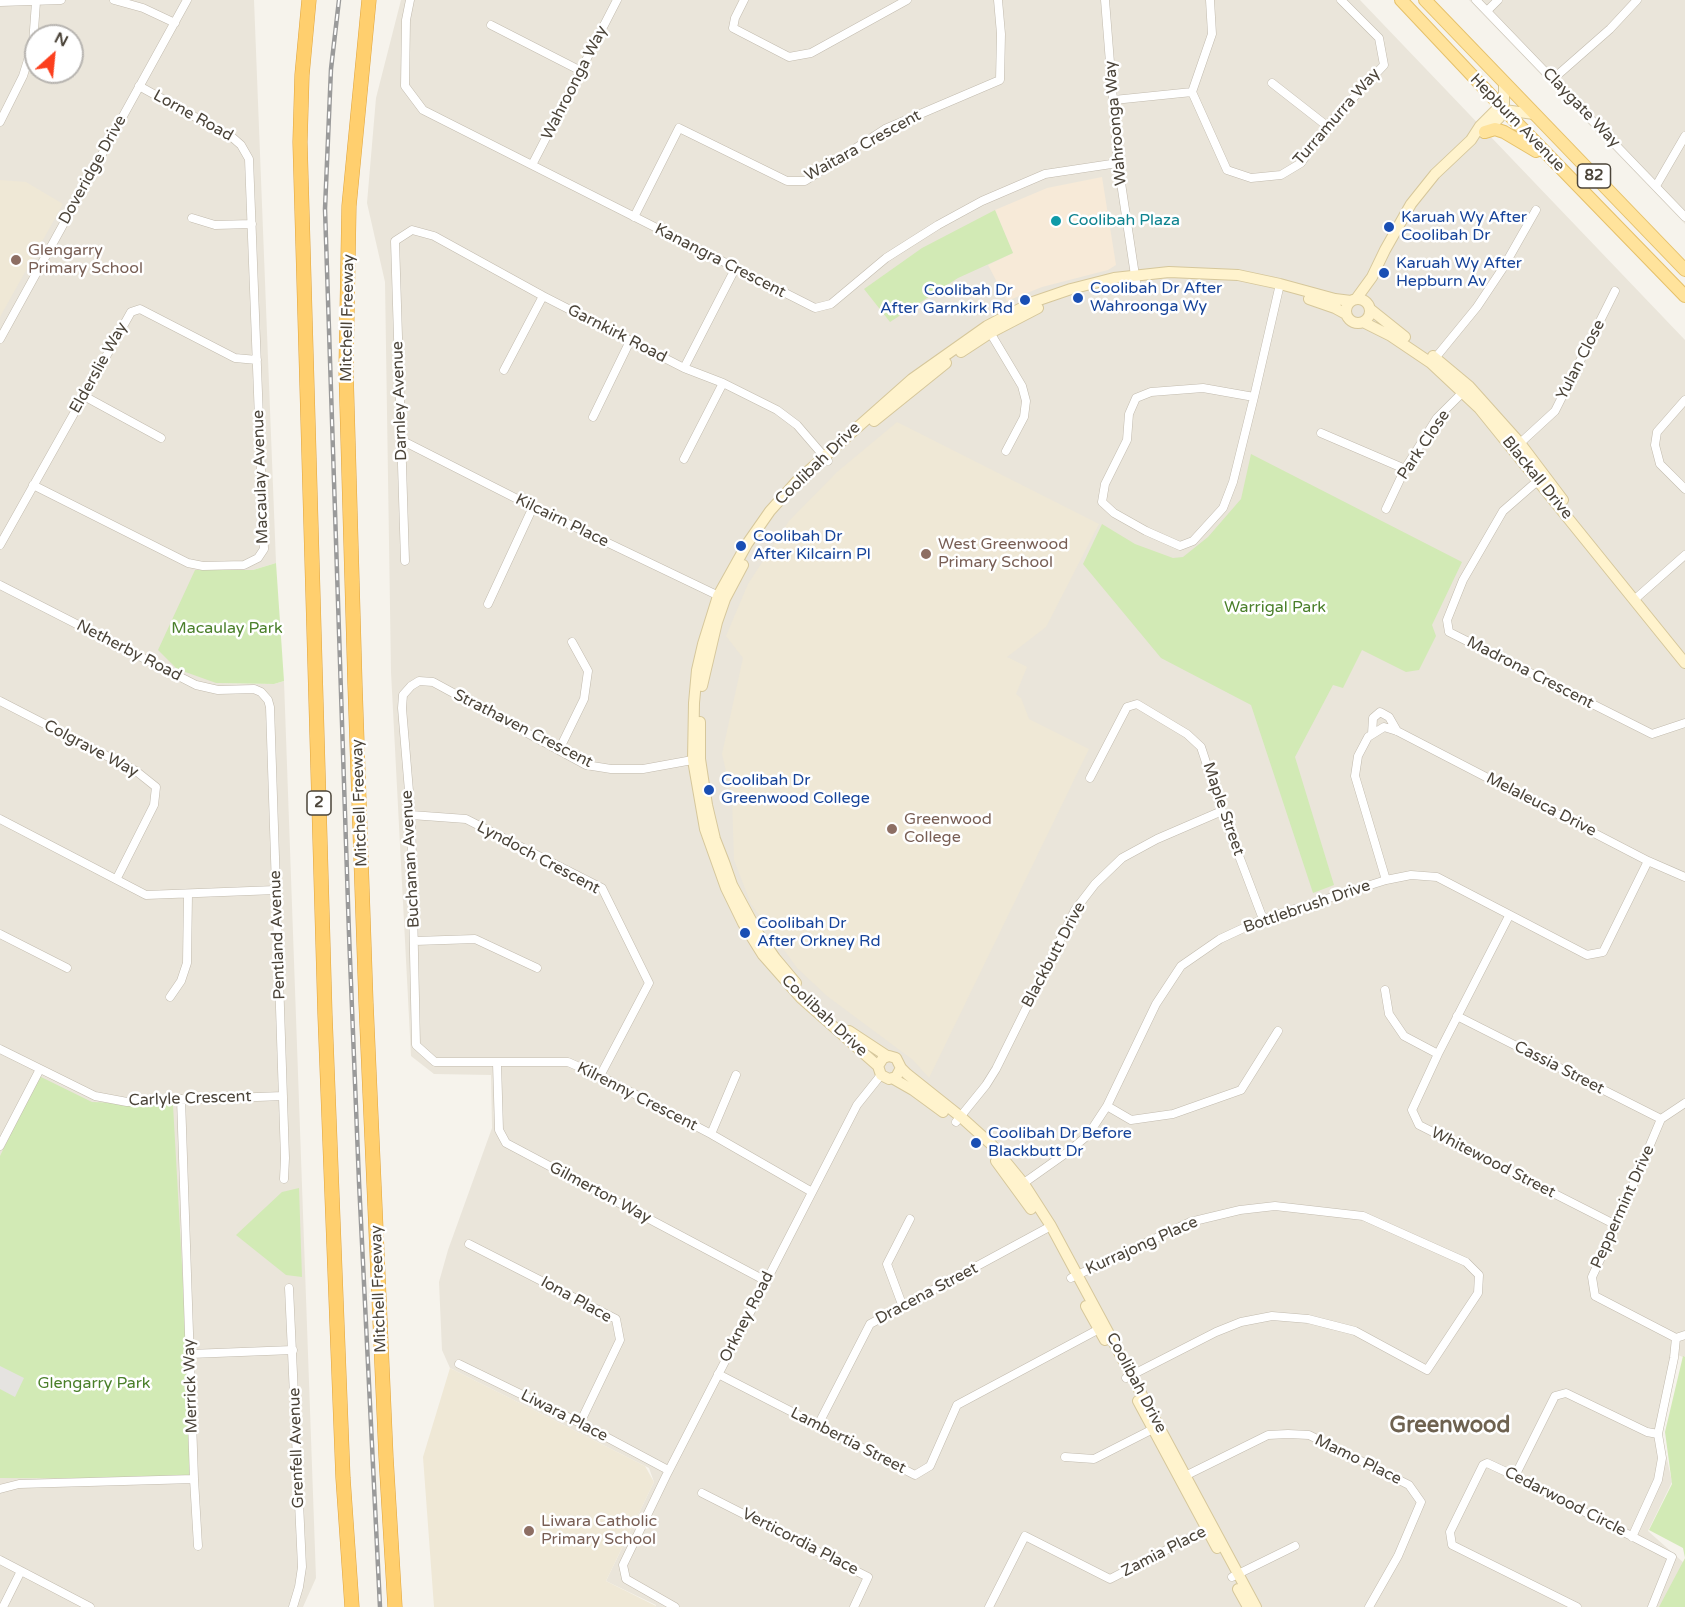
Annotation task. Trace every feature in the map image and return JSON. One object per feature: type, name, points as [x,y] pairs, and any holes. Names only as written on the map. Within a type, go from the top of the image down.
[{"type":"highway","name":"2","points":[[309,0],[302,75],[300,154],[325,1003],[343,1478],[352,1607]]},
{"type":"highway","name":"Mitchell Freeway","points":[[369,0],[350,206],[346,370],[366,1003],[385,1445],[395,1607]]},
{"type":"highway","points":[[364,61],[377,0]]},
{"type":"main road","name":"Hepburn Avenue","points":[[1401,0],[1504,110],[1685,296]]},
{"type":"main road","name":"Hepburn Avenue","points":[[1425,0],[1685,270]]},
{"type":"main road","points":[[1485,132],[1504,110],[1504,82]]},
{"type":"main road","points":[[1372,277],[1370,316],[1363,322],[1352,322],[1346,314],[1346,307],[1372,277],[1411,204],[1436,174],[1471,140],[1480,126],[1495,111],[1534,114]]},
{"type":"main road","points":[[1471,140],[1495,129],[1517,138],[1533,148],[1560,176],[1578,186]]},
{"type":"main road","name":"Coolibah Drive","points":[[959,1120],[884,1073],[801,998],[774,969],[752,938],[726,888],[708,839],[696,785],[701,690],[722,598],[771,520],[826,459],[988,329],[1054,302],[1136,278],[1214,280],[1279,287],[1335,299],[1354,300]]},
{"type":"main road","name":"Coolibah Drive","points":[[1279,287],[1346,314]]},
{"type":"main road","points":[[1354,300],[1361,299],[1369,306]]},
{"type":"main road","name":"Blackall Drive","points":[[1369,306],[1389,326],[1466,389],[1517,446],[1637,598],[1685,663]]},
{"type":"main road","name":"Blackall Drive","points":[[1363,322],[1433,360]]},
{"type":"main road","name":"Blackall Drive","points":[[1637,598],[1685,651]]},
{"type":"main road","name":"Coolibah Drive","points":[[696,759],[715,839],[732,885],[759,935],[775,958],[806,993],[847,1030],[887,1056]]},
{"type":"main road","points":[[887,1056],[898,1059],[901,1068],[899,1074],[884,1073],[880,1060],[887,1056]]},
{"type":"main road","name":"Coolibah Drive","points":[[901,1068],[992,1146],[1021,1186],[1048,1228],[1235,1575],[1256,1607]]},
{"type":"main road","name":"Coolibah Drive","points":[[1235,1575],[1248,1607]]},
{"type":"street","points":[[0,2],[61,0]]},
{"type":"street","points":[[114,0],[143,8],[175,22]]},
{"type":"street","name":"Doveridge Drive","points":[[0,339],[187,0]]},
{"type":"street","name":"Kanangra Crescent","points":[[410,0],[406,20],[405,86],[423,110],[815,308],[831,304],[886,258],[982,201],[1045,174],[1118,163]]},
{"type":"street","name":"Wahroonga Way","points":[[532,165],[617,0]]},
{"type":"street","points":[[744,0],[733,28],[789,57],[811,53],[907,0]]},
{"type":"street","name":"Waitara Crescent","points":[[634,217],[679,128],[787,181],[805,181],[885,129],[1000,80],[1001,34],[998,0]]},
{"type":"street","name":"Wahroonga Way","points":[[1105,0],[1118,163],[1136,278]]},
{"type":"street","points":[[1114,100],[1192,92],[1212,34],[1210,0]]},
{"type":"street","name":"Turramurra Way","points":[[1192,92],[1227,170],[1251,178],[1281,175],[1301,163],[1327,126],[1384,65],[1379,38],[1341,0]]},
{"type":"street","name":"Claygate Way","points":[[1476,0],[1685,217]]},
{"type":"street","points":[[1487,11],[1498,0]]},
{"type":"street","points":[[1553,79],[1610,29],[1637,0]]},
{"type":"street","points":[[0,122],[23,76],[33,44],[36,2]]},
{"type":"street","points":[[491,25],[581,71]]},
{"type":"street","points":[[1272,83],[1327,126]]},
{"type":"street","name":"Lorne Road","points":[[139,86],[232,138],[244,149]]},
{"type":"street","points":[[1656,186],[1685,135]]},
{"type":"street","name":"Macaulay Avenue","points":[[33,485],[188,563],[203,566],[244,565],[254,561],[262,554],[265,543],[250,164],[244,149]]},
{"type":"street","points":[[1433,360],[1477,307],[1503,268],[1536,210]]},
{"type":"street","points":[[192,218],[215,225],[252,224]]},
{"type":"street","name":"Garnkirk Road","points":[[394,241],[412,230],[434,236],[630,341],[684,368],[723,383],[788,417],[826,459]]},
{"type":"street","name":"Darnley Avenue","points":[[394,241],[405,561]]},
{"type":"street","points":[[684,368],[735,268]]},
{"type":"street","points":[[1254,397],[1203,388],[1150,392],[1136,398],[1129,414],[1127,440],[1105,484],[1102,502],[1114,513],[1180,546],[1193,541],[1223,508],[1233,482],[1254,397],[1279,287]]},
{"type":"street","name":"Yulan Close","points":[[1517,446],[1555,411],[1615,291]]},
{"type":"street","points":[[504,370],[543,296]]},
{"type":"street","name":"Elderslie Way","points":[[0,545],[129,314],[136,309],[144,311],[235,358],[257,360]]},
{"type":"street","points":[[988,329],[1022,386],[1026,401],[1024,417],[1006,451]]},
{"type":"street","points":[[593,417],[630,341]]},
{"type":"street","points":[[684,459],[723,383]]},
{"type":"street","name":"Park Close","points":[[1386,509],[1405,469],[1437,418],[1466,389]]},
{"type":"street","points":[[84,396],[161,438]]},
{"type":"street","points":[[1685,400],[1657,432],[1655,445],[1660,464],[1685,489]]},
{"type":"street","points":[[1321,433],[1405,469]]},
{"type":"street","name":"Kilcairn Place","points":[[401,440],[533,507],[722,598]]},
{"type":"street","name":"Madrona Crescent","points":[[1540,478],[1503,511],[1463,580],[1447,620],[1449,632],[1652,734],[1685,723]]},
{"type":"street","points":[[488,604],[533,507]]},
{"type":"street","points":[[1637,598],[1685,555]]},
{"type":"street","name":"Netherby Road","points":[[0,585],[196,685],[219,690],[254,689],[264,694]]},
{"type":"street","points":[[559,750],[584,699],[588,671],[572,642]]},
{"type":"street","name":"Strathaven Crescent","points":[[419,681],[433,682],[586,765],[611,769],[643,769],[696,759]]},
{"type":"street","name":"Buchanan Avenue","points":[[416,1045],[411,815],[402,708],[404,694],[419,681]]},
{"type":"street","name":"Pentland Avenue","points":[[264,694],[270,707],[284,1179]]},
{"type":"street","name":"Colgrave Way","points":[[0,701],[136,771],[156,787],[154,805],[117,878]]},
{"type":"street","name":"Maple Street","points":[[1090,778],[1127,707],[1137,704],[1187,734],[1201,747],[1222,811],[1263,920]]},
{"type":"street","name":"Melaleuca Drive","points":[[1386,880],[1354,776],[1358,756],[1372,734],[1373,718],[1380,712],[1389,717],[1397,731],[1648,861],[1685,877]]},
{"type":"street","points":[[1372,734],[1384,727],[1397,731]]},
{"type":"street","name":"Blackbutt Drive","points":[[959,1120],[986,1086],[996,1069],[1076,910],[1095,884],[1122,858],[1157,839],[1222,811]]},
{"type":"street","name":"Lyndoch Crescent","points":[[411,815],[466,819],[602,888],[649,983],[600,1076]]},
{"type":"street","points":[[0,819],[146,895],[276,890]]},
{"type":"street","name":"Bottlebrush Drive","points":[[1021,1186],[1088,1135],[1107,1106],[1156,1004],[1182,966],[1220,939],[1263,920],[1386,880],[1411,875],[1437,878],[1587,955],[1603,952],[1648,861]]},
{"type":"street","points":[[170,997],[181,981],[187,963],[188,894]]},
{"type":"street","name":"Whitewood Street","points":[[1509,915],[1412,1110],[1419,1125],[1616,1225]]},
{"type":"street","points":[[0,934],[67,968]]},
{"type":"street","points":[[415,941],[475,939],[537,968]]},
{"type":"street","points":[[1385,990],[1389,1014],[1404,1036],[1438,1054]]},
{"type":"street","name":"Cassia Street","points":[[1457,1016],[1661,1119]]},
{"type":"street","points":[[1107,1106],[1131,1120],[1173,1114],[1241,1090],[1278,1031]]},
{"type":"street","name":"Kilrenny Crescent","points":[[416,1045],[435,1062],[568,1062],[600,1076],[711,1134],[812,1192]]},
{"type":"street","name":"Carlyle Crescent","points":[[0,1049],[95,1096],[127,1102],[283,1096]]},
{"type":"street","name":"Gilmerton Way","points":[[497,1062],[499,1130],[506,1143],[766,1281]]},
{"type":"street","points":[[0,1146],[39,1069]]},
{"type":"street","name":"Orkney Road","points":[[675,1607],[626,1579],[623,1565],[668,1470],[857,1105],[884,1073]]},
{"type":"street","points":[[711,1134],[736,1075]]},
{"type":"street","name":"Merrick Way","points":[[181,1099],[198,1546]]},
{"type":"street","points":[[1661,1119],[1685,1103]]},
{"type":"street","name":"Peppermint Drive","points":[[1661,1119],[1592,1277],[1595,1296],[1676,1338]]},
{"type":"street","name":"Kurrajong Place","points":[[1074,1276],[1191,1222],[1239,1210],[1275,1206],[1363,1216],[1466,1262],[1479,1275],[1478,1293],[1427,1370],[1355,1331],[1308,1319],[1272,1316],[1241,1322],[1215,1332],[1129,1377]]},
{"type":"street","points":[[903,1307],[887,1264],[910,1219]]},
{"type":"street","name":"Dracena Street","points":[[818,1425],[870,1324],[1048,1228]]},
{"type":"street","name":"Iona Place","points":[[469,1244],[616,1319],[620,1340],[580,1423]]},
{"type":"street","name":"Grenfell Avenue","points":[[290,1288],[302,1567],[293,1607]]},
{"type":"street","name":"Lambertia Street","points":[[718,1374],[915,1475],[930,1466],[957,1405],[1102,1328]]},
{"type":"street","points":[[1632,1537],[1658,1480],[1662,1458],[1658,1434],[1676,1338],[1685,1335]]},
{"type":"street","points":[[190,1354],[293,1350]]},
{"type":"street","name":"Liwara Place","points":[[459,1365],[580,1423],[668,1470]]},
{"type":"street","points":[[1515,1476],[1556,1396],[1566,1394],[1658,1434]]},
{"type":"street","points":[[1065,1457],[1094,1459],[1156,1427]]},
{"type":"street","name":"Mamo Place","points":[[1182,1477],[1268,1435],[1288,1434],[1309,1435],[1409,1485],[1421,1502],[1398,1556],[1369,1607]]},
{"type":"street","name":"Cedarwood Circle","points":[[1577,1607],[1452,1545],[1450,1532],[1483,1465],[1487,1463],[1515,1476],[1672,1557],[1652,1607]]},
{"type":"street","points":[[0,1489],[19,1484],[194,1479]]},
{"type":"street","name":"Verticordia Place","points":[[702,1493],[868,1577],[854,1607]]},
{"type":"street","name":"Zamia Place","points":[[989,1607],[1025,1536],[1110,1579],[1210,1528]]},
{"type":"street","points":[[1235,1575],[1295,1546]]},
{"type":"street","points":[[0,1560],[90,1607]]},
{"type":"street","points":[[3,1607],[21,1571]]},
{"type":"shaded area","points":[[0,0],[254,0],[276,563],[253,570],[195,570],[216,683],[274,684],[284,681],[316,1578],[303,1607],[0,1607]]},
{"type":"shaded area","points":[[401,0],[1360,0],[1685,340],[1685,1358],[1678,1355],[1661,1431],[1672,1482],[1648,1531],[1684,1563],[1661,1607],[655,1607],[656,1605],[606,1581],[654,1482],[649,1468],[450,1368],[442,1350],[439,1282],[448,1250],[492,1128],[491,1075],[434,1074],[411,1056],[391,672],[385,282],[367,203],[376,98]]},
{"type":"shaded area","points":[[1469,0],[1685,0],[1685,224],[1630,167]]},
{"type":"shaded area","name":"Coolibah Plaza","points":[[1102,177],[1116,265],[1108,270],[1042,287],[1007,301],[988,265],[1013,253],[995,210],[1047,188]]},
{"type":"shaded area","name":"Glengarry Primary School","points":[[0,180],[26,182],[63,204],[0,317]]},
{"type":"shaded area","name":"Greenwood College","points":[[897,422],[1099,524],[1046,627],[1007,657],[1027,667],[1016,694],[1021,698],[1029,719],[1089,749],[929,1078],[913,1060],[827,996],[797,968],[751,904],[734,860],[732,797],[722,754],[743,658],[726,636],[748,584],[789,521],[837,472]]},
{"type":"shaded area","points":[[0,1366],[24,1378],[15,1397],[0,1389]]},
{"type":"shaded area","name":"Liwara Catholic Primary School","points":[[450,1368],[645,1466],[654,1482],[606,1581],[655,1607],[434,1607],[423,1457]]},
{"type":"green space","points":[[995,210],[1013,253],[958,278],[890,322],[864,289],[922,248]]},
{"type":"green space","name":"Warrigal Park","points":[[1251,454],[1462,562],[1432,625],[1436,636],[1419,670],[1406,672],[1362,650],[1343,688],[1333,685],[1295,757],[1334,885],[1313,893],[1251,705],[1161,658],[1083,564],[1102,524],[1135,544],[1173,558],[1183,557],[1208,537],[1241,499]]},
{"type":"green space","name":"Macaulay Park","points":[[276,563],[284,681],[274,684],[216,683],[177,669],[158,650],[195,570],[253,570]]},
{"type":"green space","name":"Glengarry Park","points":[[39,1076],[92,1102],[173,1105],[194,1479],[0,1478],[0,1156]]},
{"type":"green space","points":[[299,1188],[302,1277],[286,1275],[236,1235],[282,1192]]},
{"type":"green space","points":[[1683,1356],[1685,1357],[1685,1558],[1683,1548],[1649,1530],[1672,1484],[1665,1432]]},
{"type":"green space","points":[[1685,1558],[1685,1607],[1659,1607]]},
{"type":"railway","points":[[339,0],[331,69],[325,209],[349,934],[380,1607]]},
{"type":"place","name":"Coolibah Plaza","points":[[1056,221]]},
{"type":"place","name":"Karuah Wy After Coolibah Dr","points":[[1389,227]]},
{"type":"place","name":"Glengarry Primary School","points":[[16,260]]},
{"type":"place","name":"Karuah Wy After Hepburn Av","points":[[1384,273]]},
{"type":"place","name":"Coolibah Dr After Wahroonga Wy","points":[[1078,298]]},
{"type":"place","name":"Coolibah Dr After Garnkirk Rd","points":[[1025,300]]},
{"type":"place","name":"Coolibah Dr After Kilcairn Pl","points":[[741,546]]},
{"type":"place","name":"West Greenwood Primary School","points":[[926,554]]},
{"type":"place","name":"Coolibah Dr Greenwood College","points":[[709,790]]},
{"type":"place","name":"Greenwood College","points":[[892,829]]},
{"type":"place","name":"Coolibah Dr After Orkney Rd","points":[[745,933]]},
{"type":"place","name":"Coolibah Dr Before Blackbutt Dr","points":[[976,1143]]},
{"type":"place","name":"Liwara Catholic Primary School","points":[[529,1531]]},
{"type":"district","name":"Greenwood","points":[[1450,1426]]}]
